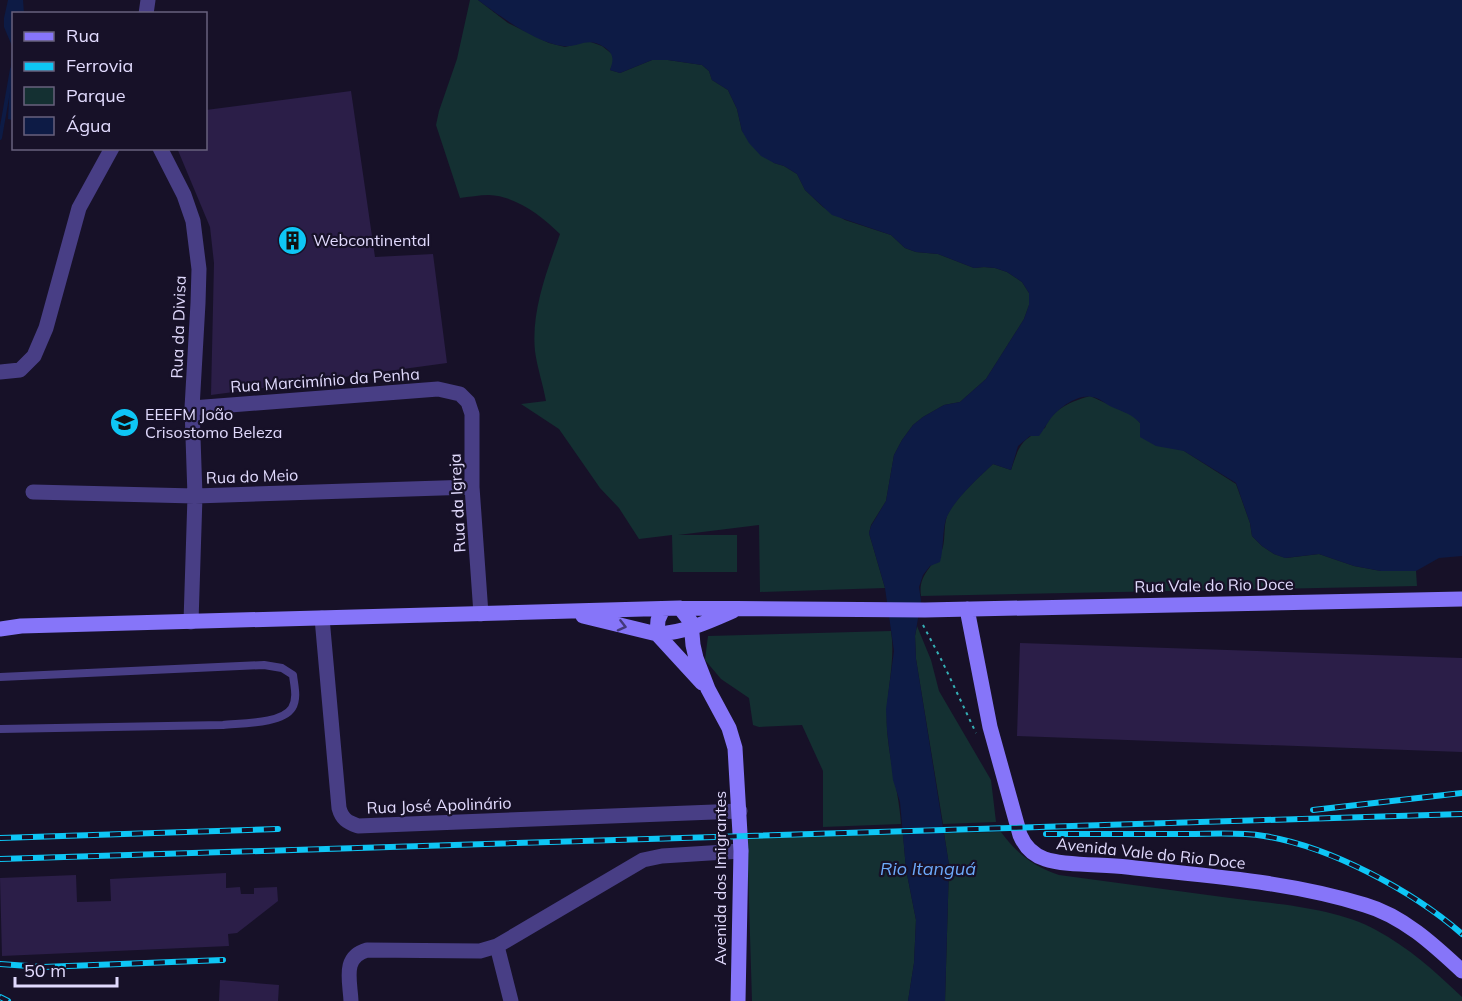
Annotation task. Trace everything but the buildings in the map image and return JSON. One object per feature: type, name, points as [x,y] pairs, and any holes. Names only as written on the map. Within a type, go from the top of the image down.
[{"type":"street","points":[[0,372],[20,370],[34,356],[46,328],[79,208],[111,150]]},
{"type":"street","name":"Rua da Divisa","points":[[161,150],[184,195],[193,221],[197,245],[198,303],[192,408],[195,496],[191,622]]},
{"type":"street","name":"Rua Marcimínio da Penha","points":[[192,408],[438,389],[460,394]]},
{"type":"street","name":"Rua da Igreja","points":[[460,394],[468,402],[472,414],[472,487],[482,614]]},
{"type":"street","name":"Rua do Meio","points":[[33,492],[195,496],[472,487]]},
{"type":"street","name":"Rua Vale do Rio Doce","points":[[565,612],[680,608],[867,611],[1462,598]]},
{"type":"street","name":"Avenida dos Imigrantes","points":[[680,608],[688,617],[692,628],[693,645],[708,689],[729,728],[735,748],[741,851],[738,1001]]},
{"type":"street","points":[[0,629],[21,626],[565,612],[657,634],[692,628],[741,608]]},
{"type":"street","points":[[657,634],[658,620],[663,609]]},
{"type":"street","name":"Avenida Vale do Rio Doce","points":[[967,609],[990,727],[1020,835],[1032,852],[1057,862],[1104,864],[1241,879],[1352,901],[1392,916],[1422,936],[1462,971]]},
{"type":"street","name":"Rua José Apolinário","points":[[322,618],[339,808],[342,816],[348,822],[358,826],[740,811]]},
{"type":"street","name":"Avenida dos Imigrantes","points":[[657,634],[708,689]]},
{"type":"street","points":[[351,1001],[349,973],[351,960],[358,952],[367,950],[480,951],[497,946],[643,860],[662,856],[741,851]]},
{"type":"street","points":[[497,946],[507,1000]]},
{"type":"lane","points":[[0,677],[264,665],[282,668],[293,675],[296,693],[292,708],[283,717],[255,722],[223,725],[0,729]]},
{"type":"path","points":[[925,610],[923,626],[980,741]]},
{"type":"green space","points":[[470,0],[478,0],[508,23],[549,43],[565,47],[588,41],[602,46],[612,54],[614,61],[610,70],[620,73],[652,60],[702,65],[709,71],[712,80],[728,90],[737,109],[742,131],[774,163],[797,174],[805,190],[823,207],[845,220],[891,235],[905,248],[916,252],[938,254],[974,268],[995,268],[1007,272],[1022,282],[1029,293],[1029,305],[1024,319],[986,379],[960,402],[944,405],[913,425],[894,455],[886,501],[871,525],[869,533],[885,588],[760,592],[759,525],[678,535],[737,535],[737,572],[673,572],[672,535],[639,539],[619,508],[600,488],[559,429],[521,404],[546,401],[535,351],[535,321],[541,291],[560,234],[537,214],[509,199],[489,195],[460,198],[436,125],[457,59]]},
{"type":"green space","points":[[1090,396],[1134,416],[1140,423],[1236,484],[1250,523],[1252,536],[1274,554],[1286,558],[1319,554],[1354,566],[1381,571],[1416,571],[1417,586],[921,596],[923,578],[943,549],[947,516],[961,495],[993,464],[1011,470],[1019,449],[1030,436],[1045,428],[1052,416],[1063,407]]},
{"type":"green space","points":[[917,626],[931,660],[939,691],[991,780],[996,822],[943,824],[916,659]]},
{"type":"green space","points":[[891,631],[892,655],[887,728],[901,824],[823,827],[823,771],[802,725],[759,727],[753,725],[749,698],[721,679],[705,660],[708,636]]},
{"type":"green space","points":[[1001,832],[1026,858],[1059,875],[1305,908],[1360,923],[1376,930],[1410,952],[1462,997],[1462,1001],[945,1001],[949,865],[944,833]]},
{"type":"green space","points":[[903,834],[906,869],[916,920],[914,963],[908,1001],[752,1001],[747,837]]},
{"type":"water","points":[[8,0],[23,0],[24,12],[12,12],[12,46],[4,27]]},
{"type":"water","name":"Rio Itanguá","points":[[478,0],[1462,0],[1462,556],[1439,558],[1416,571],[1381,571],[1354,566],[1319,554],[1285,558],[1274,554],[1252,536],[1250,523],[1236,483],[1184,451],[1156,446],[1140,437],[1140,423],[1137,420],[1098,399],[1080,398],[1062,407],[1039,436],[1030,436],[1018,446],[1011,470],[993,464],[960,498],[946,519],[940,562],[930,566],[923,575],[919,587],[921,601],[915,636],[916,659],[949,865],[945,1001],[908,1001],[914,963],[916,920],[906,869],[900,802],[893,780],[887,730],[886,709],[894,651],[885,588],[869,533],[886,501],[894,455],[902,440],[913,425],[923,417],[944,405],[960,402],[986,379],[1024,319],[1029,305],[1029,293],[1022,282],[1007,272],[995,268],[974,268],[938,254],[916,252],[905,248],[891,235],[832,215],[805,190],[797,174],[761,156],[749,143],[742,131],[737,109],[728,90],[712,80],[709,71],[702,65],[652,60],[620,73],[610,70],[611,54],[604,47],[593,42],[563,46],[541,40]]},
{"type":"water","points":[[12,46],[12,120],[8,119]]},
{"type":"waterway","points":[[0,138],[12,69]]},
{"type":"railway","points":[[1313,810],[1462,793]]},
{"type":"railway","points":[[0,859],[1462,814]]},
{"type":"railway","points":[[0,838],[278,829]]},
{"type":"railway","points":[[1046,834],[1236,834],[1289,841],[1315,849],[1369,873],[1420,902],[1462,934]]},
{"type":"railway","points":[[0,964],[43,967],[223,960]]},
{"type":"railway","points":[[0,997],[8,1001]]},
{"type":"place","name":"Webcontinental","points":[[292,240]]},
{"type":"place","name":"EEEFM João Crisostomo Beleza","points":[[124,423]]}]
